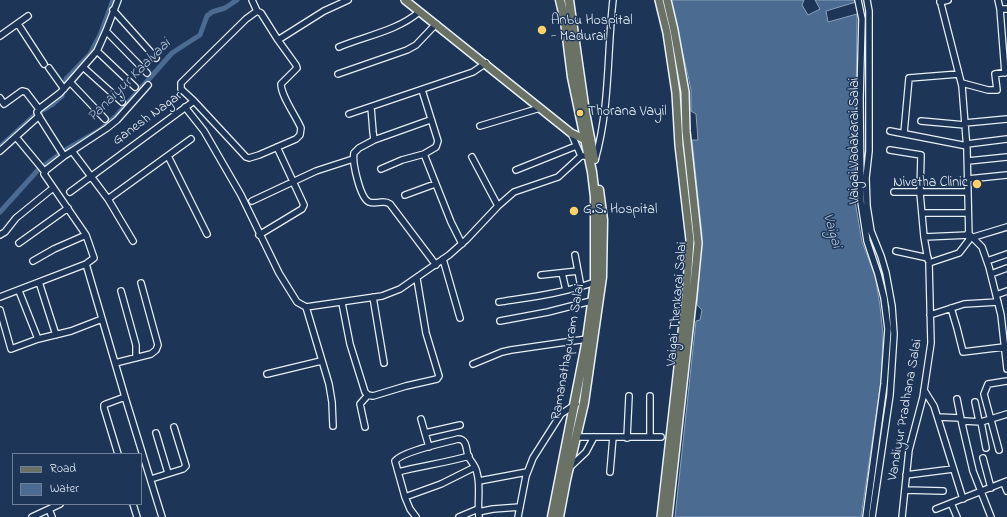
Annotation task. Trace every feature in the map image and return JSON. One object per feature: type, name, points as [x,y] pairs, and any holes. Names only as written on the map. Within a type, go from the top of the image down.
[{"type":"highway","name":"Ramanathapuram Salai","points":[[559,517],[568,469],[584,403],[602,277],[602,220],[600,194],[594,163],[587,141],[572,77],[565,21],[560,0]]},
{"type":"highway","name":"Ramanathapuram Salai","points":[[552,517],[587,339],[591,301],[595,282],[595,197],[592,172],[584,156],[587,141],[569,0]]},
{"type":"main road","points":[[405,0],[571,133],[587,141]]},
{"type":"main road","name":"Vaigai Thenkarai Salai","points":[[660,0],[667,33],[676,93],[679,145],[690,240],[686,297],[661,517]]},
{"type":"main road","name":"Vaigai Thenkarai Salai","points":[[667,0],[685,92],[686,131],[698,243],[694,294],[668,517]]},
{"type":"street","points":[[0,151],[16,137],[70,82],[97,50],[118,0]]},
{"type":"street","points":[[194,100],[249,158],[296,139],[300,135],[301,128],[281,88],[282,82],[297,68],[296,65],[261,13],[257,11],[252,0]]},
{"type":"street","points":[[278,40],[324,11],[348,0]]},
{"type":"street","points":[[592,172],[604,119],[613,0]]},
{"type":"street","points":[[896,252],[928,261],[959,253],[969,240],[968,161],[962,83],[940,1],[948,0]]},
{"type":"street","points":[[962,83],[988,90],[997,90],[995,74],[1006,72],[998,0]]},
{"type":"street","points":[[858,3],[867,2]]},
{"type":"street","name":"Vaigai Vadakarai Salai","points":[[867,2],[869,11],[869,151],[866,178],[867,206],[871,231],[881,256],[887,280],[892,306],[894,334],[890,395],[872,517]]},
{"type":"street","name":"Vaigai Vadakarai Salai","points":[[858,3],[862,19],[860,99],[861,202],[867,241],[884,298],[888,329],[884,384],[866,517]]},
{"type":"street","points":[[1000,9],[1007,9]]},
{"type":"street","points":[[113,10],[156,58]]},
{"type":"street","name":"Ganesh Nagar","points":[[70,192],[194,100],[181,89],[181,83],[246,19],[257,11]]},
{"type":"street","points":[[339,47],[400,24],[419,12]]},
{"type":"street","points":[[0,36],[28,16]]},
{"type":"street","points":[[18,24],[44,64]]},
{"type":"street","points":[[338,74],[407,50],[416,44],[436,24]]},
{"type":"street","points":[[106,31],[147,73]]},
{"type":"street","points":[[97,50],[135,87]]},
{"type":"street","points":[[349,114],[473,72],[486,64]]},
{"type":"street","points":[[83,67],[122,102]]},
{"type":"street","points":[[49,68],[62,90]]},
{"type":"street","points":[[904,133],[909,78],[959,74]]},
{"type":"street","points":[[70,82],[105,119]]},
{"type":"street","points":[[44,170],[62,153],[72,151],[118,120],[148,85]]},
{"type":"street","points":[[381,170],[402,160],[433,150],[438,144],[422,90]]},
{"type":"street","points":[[0,98],[2,105],[24,91],[26,92],[62,153]]},
{"type":"street","points":[[371,106],[372,132],[374,140]]},
{"type":"street","points":[[185,107],[204,131],[241,195],[279,273],[297,302],[306,307],[382,296],[400,290],[417,279],[462,244],[482,225],[498,206],[514,192],[558,177],[584,156],[576,146],[571,133]]},
{"type":"street","points":[[480,126],[540,108]]},
{"type":"street","points":[[921,121],[965,124],[1007,119]]},
{"type":"street","points":[[430,120],[374,140],[354,152],[353,159],[362,194],[369,202],[374,203],[385,201],[390,204],[436,265]]},
{"type":"street","points":[[890,131],[967,145],[1007,139]]},
{"type":"street","points":[[0,297],[19,291],[86,264],[92,261],[94,256],[86,235],[45,176],[44,170],[16,137]]},
{"type":"street","points":[[108,199],[191,139]]},
{"type":"street","points":[[516,170],[576,146]]},
{"type":"street","points":[[259,234],[302,209],[304,204],[292,182],[277,147]]},
{"type":"street","name":"Vandiyur Pradhana Salai","points":[[890,150],[921,155],[920,193],[928,261],[931,343],[924,390],[909,450],[902,517]]},
{"type":"street","points":[[72,151],[108,199],[133,241]]},
{"type":"street","points":[[424,154],[435,184],[462,244]]},
{"type":"street","points":[[168,156],[207,234]]},
{"type":"street","points":[[968,161],[1007,156]]},
{"type":"street","points":[[472,157],[498,206]]},
{"type":"street","points":[[252,201],[316,171],[353,159]]},
{"type":"street","points":[[968,179],[1007,175]]},
{"type":"street","points":[[405,195],[435,184]]},
{"type":"street","points":[[0,235],[5,232],[16,218],[53,188]]},
{"type":"street","points":[[894,192],[968,192]]},
{"type":"street","points":[[19,243],[68,208]]},
{"type":"street","points":[[922,213],[968,212]]},
{"type":"street","points":[[924,237],[970,235],[1007,227]]},
{"type":"street","points":[[33,261],[86,235]]},
{"type":"street","points":[[970,235],[982,247],[998,302],[1004,314],[1004,347],[1007,369]]},
{"type":"street","points":[[987,261],[1007,254]]},
{"type":"street","points":[[575,256],[581,287]]},
{"type":"street","points":[[443,259],[460,318]]},
{"type":"street","points":[[86,264],[162,517]]},
{"type":"street","points":[[991,274],[1007,268]]},
{"type":"street","points":[[541,275],[578,271]]},
{"type":"street","points":[[562,273],[566,290]]},
{"type":"street","points":[[342,303],[350,344],[365,392],[368,395],[373,396],[436,379],[439,377],[426,333],[417,279]]},
{"type":"street","points":[[39,282],[56,335]]},
{"type":"street","points":[[499,302],[581,287],[595,282]]},
{"type":"street","points":[[115,363],[151,354],[156,350],[158,345],[141,283]]},
{"type":"street","points":[[19,291],[38,339]]},
{"type":"street","points":[[121,291],[136,346],[136,358]]},
{"type":"street","points":[[996,295],[1007,291]]},
{"type":"street","points":[[373,297],[384,363]]},
{"type":"street","points":[[500,321],[591,301]]},
{"type":"street","points":[[930,315],[964,304],[998,302]]},
{"type":"street","points":[[306,307],[328,384],[332,402],[333,426]]},
{"type":"street","points":[[950,308],[963,352],[1004,347]]},
{"type":"street","points":[[0,310],[11,349],[38,339],[71,331],[102,319]]},
{"type":"street","points":[[473,364],[502,352],[511,350],[587,339]]},
{"type":"street","points":[[267,374],[321,361]]},
{"type":"street","points":[[999,450],[984,394],[988,384],[1007,381]]},
{"type":"street","points":[[924,390],[934,406],[938,417],[963,498]]},
{"type":"street","points":[[365,427],[360,404],[368,395]]},
{"type":"street","points":[[627,438],[628,396]]},
{"type":"street","points":[[650,396],[650,437]]},
{"type":"street","points":[[118,453],[104,405],[125,397]]},
{"type":"street","points":[[956,399],[973,470],[980,492],[992,517]]},
{"type":"street","points":[[975,402],[986,448]]},
{"type":"street","points":[[518,517],[527,472],[533,458],[561,414],[574,404],[584,403]]},
{"type":"street","points":[[962,424],[965,421],[980,422],[1007,414]]},
{"type":"street","points":[[938,417],[960,418]]},
{"type":"street","points":[[421,419],[429,447]]},
{"type":"street","points":[[425,433],[460,425]]},
{"type":"street","points":[[151,479],[183,469],[186,466],[174,427]]},
{"type":"street","points":[[156,433],[168,474]]},
{"type":"street","points":[[576,437],[661,437]]},
{"type":"street","points":[[568,469],[586,452],[594,437]]},
{"type":"street","points":[[610,472],[613,437]]},
{"type":"street","points":[[416,517],[405,498],[395,463],[396,459],[416,450],[461,439],[464,442],[468,456],[475,467],[479,481],[478,513]]},
{"type":"street","points":[[398,472],[452,461],[468,456]]},
{"type":"street","points":[[983,458],[991,488]]},
{"type":"street","points":[[405,498],[441,484],[475,467]]},
{"type":"street","points":[[906,474],[953,469]]},
{"type":"street","points":[[479,481],[527,472]]},
{"type":"street","points":[[936,509],[1006,482],[1007,491]]},
{"type":"street","points":[[905,490],[943,491]]},
{"type":"street","points":[[951,503],[957,517]]},
{"type":"street","points":[[32,517],[58,505]]},
{"type":"street","points":[[133,505],[137,517]]},
{"type":"street","points":[[459,517],[493,509],[520,507]]},
{"type":"street","points":[[49,509],[52,517]]},
{"type":"water","name":"Vaigai","points":[[671,0],[804,0],[802,5],[808,15],[820,9],[815,0],[855,0],[856,2],[826,11],[828,22],[857,14],[855,201],[862,242],[875,276],[883,335],[881,381],[861,517],[675,517],[696,321],[700,320],[702,310],[697,305],[702,234],[692,140],[698,140],[696,114],[691,111],[691,90]]},
{"type":"waterway","points":[[65,83],[66,79],[90,54],[100,35],[113,0]]},
{"type":"waterway","name":"Panaiyur Kaalvaai","points":[[0,212],[38,170],[67,149],[100,130],[117,115],[172,53],[200,35],[207,16],[212,12],[225,8],[237,0]]},
{"type":"waterway","points":[[0,147],[36,114],[53,104],[62,96],[62,90]]},
{"type":"place","name":"Anbu Hospital - Madurai","points":[[542,30]]},
{"type":"place","name":"Thorana Vayil","points":[[580,113]]},
{"type":"place","name":"Nivetha Clinic","points":[[977,184]]},
{"type":"place","name":"G.S. Hospital","points":[[574,211]]}]
